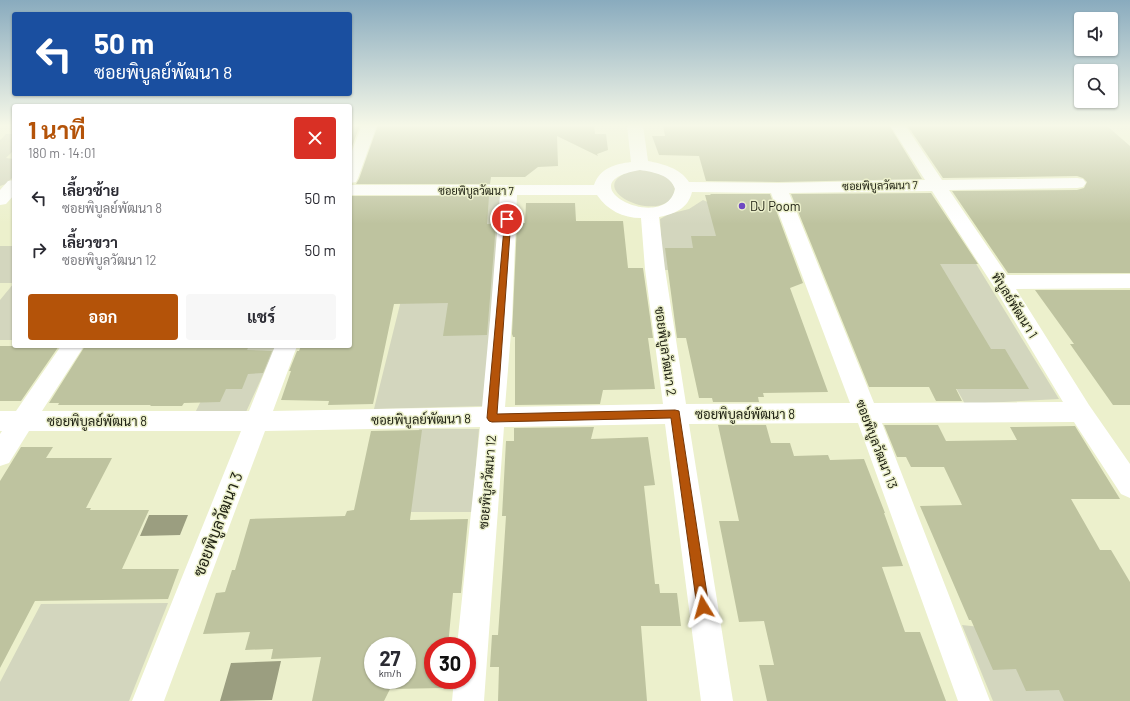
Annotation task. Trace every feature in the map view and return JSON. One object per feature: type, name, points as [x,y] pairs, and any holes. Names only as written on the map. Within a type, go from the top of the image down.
[{"type":"street","points":[[352,173],[358,158]]},
{"type":"street","points":[[639,158],[640,165]]},
{"type":"street","name":"พิบูลย์พัฒนา 1","points":[[918,158],[1000,282],[1081,412],[1130,486]]},
{"type":"street","points":[[640,165],[651,166],[672,174],[679,180],[683,187],[683,194],[680,201],[673,207],[664,211],[650,214],[626,211],[614,205],[605,198],[602,190],[602,182],[605,178],[616,169],[640,165]]},
{"type":"street","name":"ซอยพิบูลวัฒนา 7","points":[[683,187],[778,188],[936,184],[1077,183]]},
{"type":"street","name":"ซอยพิบูลวัฒนา 13","points":[[778,188],[866,413],[974,701]]},
{"type":"street","name":"ซอยพิบูลวัฒนา 7","points":[[352,190],[602,190]]},
{"type":"street","name":"ซอยพิบูลวัฒนา 12","points":[[468,701],[492,418],[509,190]]},
{"type":"street","name":"ซอยพิบูลวัฒนา 2","points":[[650,214],[655,269],[716,701]]},
{"type":"street","points":[[1000,282],[1130,281]]},
{"type":"street","points":[[0,455],[72,348]]},
{"type":"street","name":"ซอยพิบูลวัฒนา 3","points":[[148,701],[285,348]]},
{"type":"street","name":"ซอยพิบูลย์พัฒนา 8","points":[[0,420],[257,421],[675,414],[1081,412]]},
{"type":"shaded area","points":[[0,158],[12,159],[12,178],[6,184],[0,186]]},
{"type":"shaded area","points":[[642,169],[668,176],[675,188],[670,200],[660,205],[647,206],[634,203],[622,197],[615,190],[615,182],[624,174],[630,171]]},
{"type":"shaded area","points":[[501,195],[485,406],[374,409],[427,196]]},
{"type":"shaded area","points":[[703,200],[782,235],[797,271],[663,270],[660,219],[669,214],[689,209]]},
{"type":"shaded area","points":[[959,236],[1059,399],[965,404],[950,377],[933,256]]},
{"type":"shaded area","points":[[0,246],[12,246],[12,283],[0,283]]},
{"type":"shaded area","points":[[12,285],[12,340],[0,340],[0,300]]},
{"type":"shaded area","points":[[136,348],[275,348],[246,412],[195,413],[218,366]]},
{"type":"shaded area","points":[[419,429],[479,429],[472,512],[405,512]]},
{"type":"shaded area","points":[[149,515],[188,515],[180,535],[140,536]]},
{"type":"shaded area","points":[[168,603],[129,701],[0,701],[0,682],[41,604]]},
{"type":"shaded area","points":[[962,625],[998,629],[1073,701],[993,701]]},
{"type":"shaded area","points":[[281,661],[272,700],[220,701],[231,663]]},
{"type":"building","points":[[366,158],[558,158],[558,166],[538,167],[525,177],[491,177],[490,184],[356,184]]},
{"type":"building","points":[[699,158],[909,158],[922,179],[778,182],[706,181]]},
{"type":"building","points":[[929,158],[1130,158],[1130,273],[1008,273],[952,191],[1077,190],[1084,188],[1087,182],[1083,178],[1077,176],[943,178]]},
{"type":"building","points":[[931,193],[978,264],[940,264],[991,349],[1005,349],[1029,389],[956,389],[962,401],[936,401],[929,387],[869,387],[791,194]]},
{"type":"building","points":[[710,194],[770,194],[803,283],[790,288],[828,392],[763,393],[764,397],[758,397],[759,402],[713,402],[712,398],[699,398],[686,338],[677,338],[665,248],[693,248],[691,236],[716,236],[705,195],[711,195]]},
{"type":"building","points":[[352,196],[489,196],[487,224],[496,224],[487,335],[443,336],[448,303],[394,304],[373,404],[328,405],[329,401],[281,400],[291,371],[289,371],[297,351],[299,351],[300,348],[352,348]]},
{"type":"building","points":[[526,203],[575,203],[576,221],[623,221],[628,268],[643,268],[653,338],[648,338],[655,389],[603,390],[600,404],[515,405],[515,337],[513,337],[512,334],[517,223],[525,223]]},
{"type":"building","points":[[1035,290],[1130,290],[1130,405],[1113,405],[1070,344],[1074,344]]},
{"type":"building","points":[[0,346],[12,346],[12,348],[58,348],[21,401],[0,401]]},
{"type":"building","points":[[84,348],[248,348],[247,350],[272,351],[263,373],[248,374],[242,389],[226,389],[220,402],[184,403],[182,406],[58,405],[59,403],[49,403]]},
{"type":"building","points":[[718,425],[766,425],[771,443],[790,443],[794,456],[828,455],[830,460],[864,459],[885,513],[903,566],[882,567],[905,632],[920,632],[946,701],[767,701],[759,665],[774,665],[764,621],[739,622],[719,521],[739,521]]},
{"type":"building","points":[[884,425],[938,425],[946,441],[1017,440],[1010,427],[1075,426],[1120,499],[1071,499],[1100,550],[1111,550],[1130,582],[1130,701],[1064,701],[1059,690],[1026,691],[1016,669],[993,670],[971,620],[969,620],[920,506],[962,505],[944,467],[911,467],[906,457],[897,457]]},
{"type":"building","points":[[594,427],[591,439],[648,437],[655,485],[644,486],[655,584],[659,584],[660,593],[677,593],[681,626],[641,626],[647,701],[498,701],[499,667],[490,667],[492,635],[498,635],[506,516],[502,516],[506,441],[514,441],[514,428]]},
{"type":"building","points":[[422,430],[410,520],[468,519],[461,593],[453,593],[449,637],[424,637],[424,688],[416,689],[416,637],[364,637],[364,689],[390,689],[384,701],[312,701],[321,657],[271,659],[273,649],[245,650],[250,632],[203,634],[216,593],[225,592],[232,570],[235,570],[250,519],[345,516],[347,511],[354,510],[371,431]]},
{"type":"building","points":[[21,447],[53,447],[46,458],[112,458],[86,508],[91,508],[90,510],[149,510],[122,569],[179,569],[168,599],[35,601],[0,668],[0,481]]},
{"type":"place","name":"DJ Poom","points":[[742,206]]},
{"type":"route","points":[[507,219],[501,320],[492,418],[675,414],[703,607]]}]
